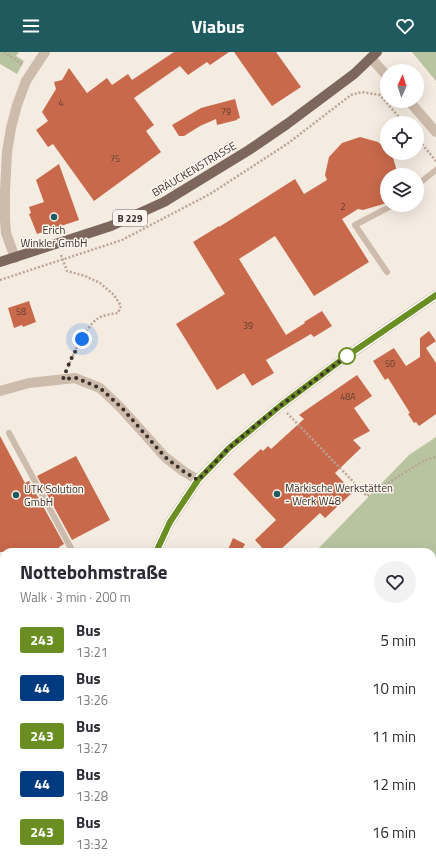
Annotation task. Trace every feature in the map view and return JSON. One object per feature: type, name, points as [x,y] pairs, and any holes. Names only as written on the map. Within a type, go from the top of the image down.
[{"type":"main road","name":"BRÄUCKENSTRASSE","points":[[0,262],[111,226],[164,202],[249,150],[287,124],[354,74],[374,55]]},
{"type":"street","points":[[14,258],[6,233],[5,220],[7,152],[11,128],[26,81],[45,52]]},
{"type":"street","points":[[374,55],[380,65]]},
{"type":"street","points":[[415,108],[436,132]]},
{"type":"street","points":[[158,548],[170,522],[198,480],[229,448],[280,406],[344,358],[436,295]]},
{"type":"street","points":[[0,390],[29,383],[76,378],[100,388],[122,408],[165,457],[198,480]]},
{"type":"lane","points":[[424,179],[436,170]]},
{"type":"lane","points":[[380,212],[355,225],[387,272]]},
{"type":"lane","points":[[9,433],[71,548]]},
{"type":"path","points":[[4,52],[23,64]]},
{"type":"path","points":[[424,146],[436,161]]},
{"type":"path","points":[[56,244],[67,271],[85,276],[100,283],[114,295],[121,306],[118,313],[97,318],[88,328],[70,361],[63,379]]},
{"type":"path","points":[[280,406],[367,496],[425,460],[436,457]]},
{"type":"green space","points":[[0,52],[19,52],[16,56],[24,61],[17,74],[0,64]]},
{"type":"green space","points":[[412,52],[436,52],[436,81],[424,66],[424,64],[422,64]]},
{"type":"green space","points":[[436,437],[436,548],[319,548],[409,455]]},
{"type":"building","points":[[174,52],[229,52],[210,65],[207,62],[188,75],[180,66],[134,98],[154,125],[146,131],[161,152],[94,201],[53,144],[48,147],[36,130],[48,121],[42,112],[56,89],[54,82],[62,80],[69,68],[87,93],[107,78],[112,85],[128,74],[132,80]]},
{"type":"building","points":[[234,52],[276,52],[301,87],[272,106]]},
{"type":"building","points":[[235,99],[240,118],[237,120],[217,125],[216,119],[200,126],[184,136],[179,136],[172,125],[201,108]]},
{"type":"building","points":[[360,137],[378,142],[380,144],[380,160],[394,160],[396,168],[380,168],[380,205],[363,210],[358,209],[342,219],[369,262],[314,296],[275,236],[239,259],[286,335],[322,311],[332,326],[314,337],[311,334],[266,360],[274,373],[252,386],[244,373],[217,390],[176,324],[225,294],[193,242],[295,179],[304,194],[327,180],[325,175],[329,157],[342,143]]},
{"type":"building","points":[[59,164],[79,220],[37,234],[29,214],[31,213],[29,207],[44,202],[36,180]]},
{"type":"building","points":[[29,301],[36,322],[23,327],[22,325],[14,328],[8,308]]},
{"type":"building","points":[[429,331],[436,341],[426,348],[436,363],[436,414],[419,426],[416,422],[414,423],[408,414],[410,413],[388,378],[385,380],[373,361],[394,348],[406,366],[420,357],[420,338]]},
{"type":"building","points":[[357,375],[372,396],[354,408],[370,431],[353,440],[361,448],[335,473],[353,492],[325,518],[320,513],[282,548],[262,548],[255,540],[276,520],[233,474],[261,449],[263,451],[268,446],[271,449],[304,419],[299,415]]},
{"type":"building","name":"UTK Solution GmbH","points":[[0,436],[25,483],[29,481],[64,544],[60,548],[0,548]]},
{"type":"building","points":[[76,456],[110,520],[72,540],[37,476]]},
{"type":"building","points":[[233,538],[245,544],[243,548],[229,548]]},
{"type":"bus line","name":"243","points":[[158,548],[170,522],[198,480],[229,448],[280,406],[344,358],[436,295]]},
{"type":"place","name":"Erich Winkler GmbH","points":[[54,217]]},
{"type":"place","name":"Märkische Werkstätten - Werk W48","points":[[277,494]]},
{"type":"place","name":"UTK Solution GmbH","points":[[16,495]]},
{"type":"route","points":[[82,339],[70,361],[63,379],[76,378],[100,388],[122,408],[165,457],[198,480],[229,448],[255,426],[347,356]]}]
